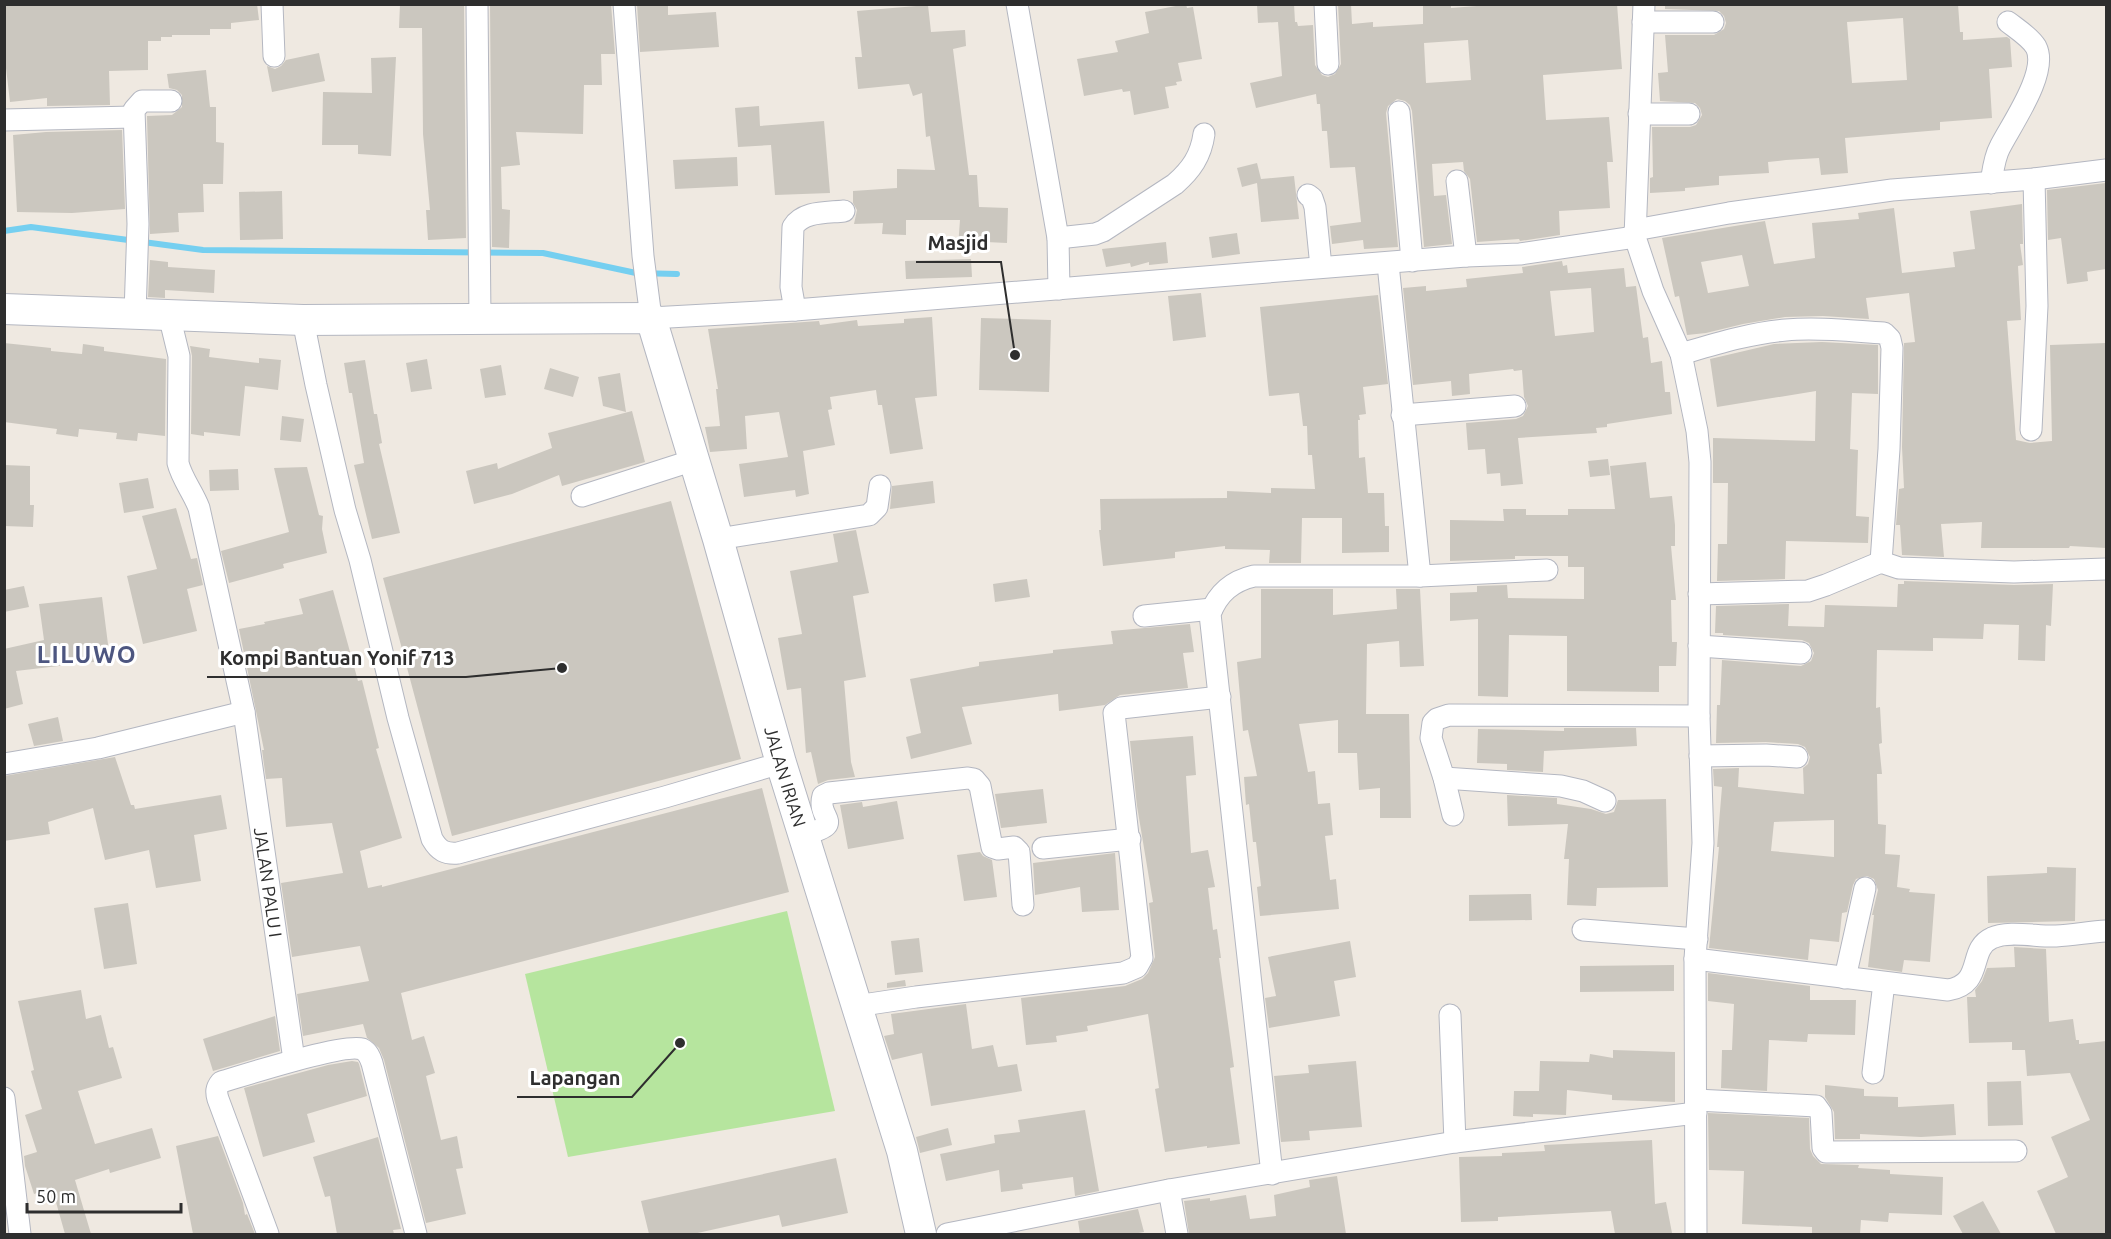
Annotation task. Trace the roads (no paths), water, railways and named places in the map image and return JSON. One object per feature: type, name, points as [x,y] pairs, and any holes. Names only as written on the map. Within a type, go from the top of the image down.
[{"type":"street","points":[[272,4],[274,56]]},
{"type":"street","points":[[477,4],[480,319]]},
{"type":"street","points":[[624,4],[643,256],[649,305]]},
{"type":"street","points":[[1017,4],[1058,242],[1058,283]]},
{"type":"street","points":[[1325,4],[1328,64]]},
{"type":"street","points":[[1696,1234],[1696,949],[1703,843],[1699,716],[1700,462],[1697,431],[1681,354],[1653,291],[1635,234],[1644,13],[1713,22]]},
{"type":"street","points":[[1991,183],[1994,161],[2035,79],[2039,58],[2036,48],[2027,37],[2008,22]]},
{"type":"street","points":[[135,314],[137,231],[133,117],[137,105],[142,101],[171,101]]},
{"type":"street","points":[[1399,112],[1412,261]]},
{"type":"street","points":[[1639,114],[1689,114]]},
{"type":"street","points":[[4,120],[133,117]]},
{"type":"street","points":[[1058,242],[1103,231],[1174,184],[1185,175],[1199,156],[1204,134]]},
{"type":"street","points":[[4,309],[303,320],[480,319],[649,305],[795,310],[1058,283],[1520,254],[1635,234],[1740,211],[1881,191],[2034,179],[2106,170]]},
{"type":"street","points":[[2031,430],[2037,306],[2034,179]]},
{"type":"street","points":[[1457,181],[1466,256]]},
{"type":"street","points":[[1308,195],[1312,198],[1315,207],[1321,267]]},
{"type":"street","points":[[795,310],[791,287],[792,227],[805,216],[844,212]]},
{"type":"street","points":[[1388,264],[1420,576]]},
{"type":"street","name":"JALAN IRIAN","points":[[649,305],[781,763],[902,1151],[921,1234]]},
{"type":"street","name":"JALAN PALU I","points":[[169,315],[178,356],[178,464],[199,508],[244,712],[294,1060]]},
{"type":"street","points":[[303,320],[316,385],[398,718],[432,839],[441,851],[448,854],[458,853],[781,763]]},
{"type":"street","points":[[1681,354],[1785,330],[1851,331],[1884,333],[1888,336],[1892,348],[1891,404],[1881,561]]},
{"type":"street","points":[[1402,415],[1515,406]]},
{"type":"street","points":[[582,496],[694,460]]},
{"type":"street","points":[[717,540],[869,514],[877,507],[880,486]]},
{"type":"street","points":[[1699,594],[1808,591],[1881,561],[1899,568],[2014,572],[2106,569]]},
{"type":"street","points":[[1272,1174],[1210,614],[1212,609],[1220,594],[1231,585],[1254,576],[1420,576],[1547,570]]},
{"type":"street","points":[[1144,616],[1212,609]]},
{"type":"street","points":[[1699,646],[1801,653]]},
{"type":"street","points":[[856,1006],[916,996],[1131,971],[1137,967],[1142,958],[1114,713],[1121,708],[1220,697]]},
{"type":"street","points":[[4,764],[98,748],[244,712]]},
{"type":"street","points":[[1453,815],[1431,738],[1433,723],[1449,715],[1699,716]]},
{"type":"street","points":[[1700,756],[1766,754],[1797,758]]},
{"type":"street","points":[[1444,778],[1561,786],[1582,791],[1605,801]]},
{"type":"street","points":[[803,836],[823,830],[826,826],[822,801],[823,796],[828,793],[922,782],[974,779],[980,786],[992,847],[998,849],[1014,847],[1019,852],[1023,905]]},
{"type":"street","points":[[1043,848],[1130,839]]},
{"type":"street","points":[[1845,978],[1865,888]]},
{"type":"street","points":[[1583,930],[1845,978],[1927,989],[1958,989],[1969,981],[1983,944],[2000,935],[2055,936],[2106,931]]},
{"type":"street","points":[[1873,1073],[1884,982]]},
{"type":"street","points":[[1450,1015],[1455,1142]]},
{"type":"street","points":[[268,1234],[216,1092],[221,1082],[294,1060],[353,1047],[364,1050],[370,1056],[416,1234]]},
{"type":"street","points":[[4,1098],[20,1234]]},
{"type":"street","points":[[947,1234],[1169,1190],[1455,1142],[1696,1107],[1816,1106],[1821,1113],[1823,1148],[1826,1152],[2016,1151]]},
{"type":"street","points":[[1169,1190],[1177,1234]]},
{"type":"waterway","points":[[4,231],[31,227],[203,250],[543,253],[636,273],[677,274]]},
{"type":"place","name":"Masjid","points":[[1015,355]]},
{"type":"place","name":"Kompi Bantuan Yonif 713","points":[[562,668]]},
{"type":"place","name":"Lapangan","points":[[680,1043]]},
{"type":"district","name":"LILUWO","points":[[87,654]]}]
